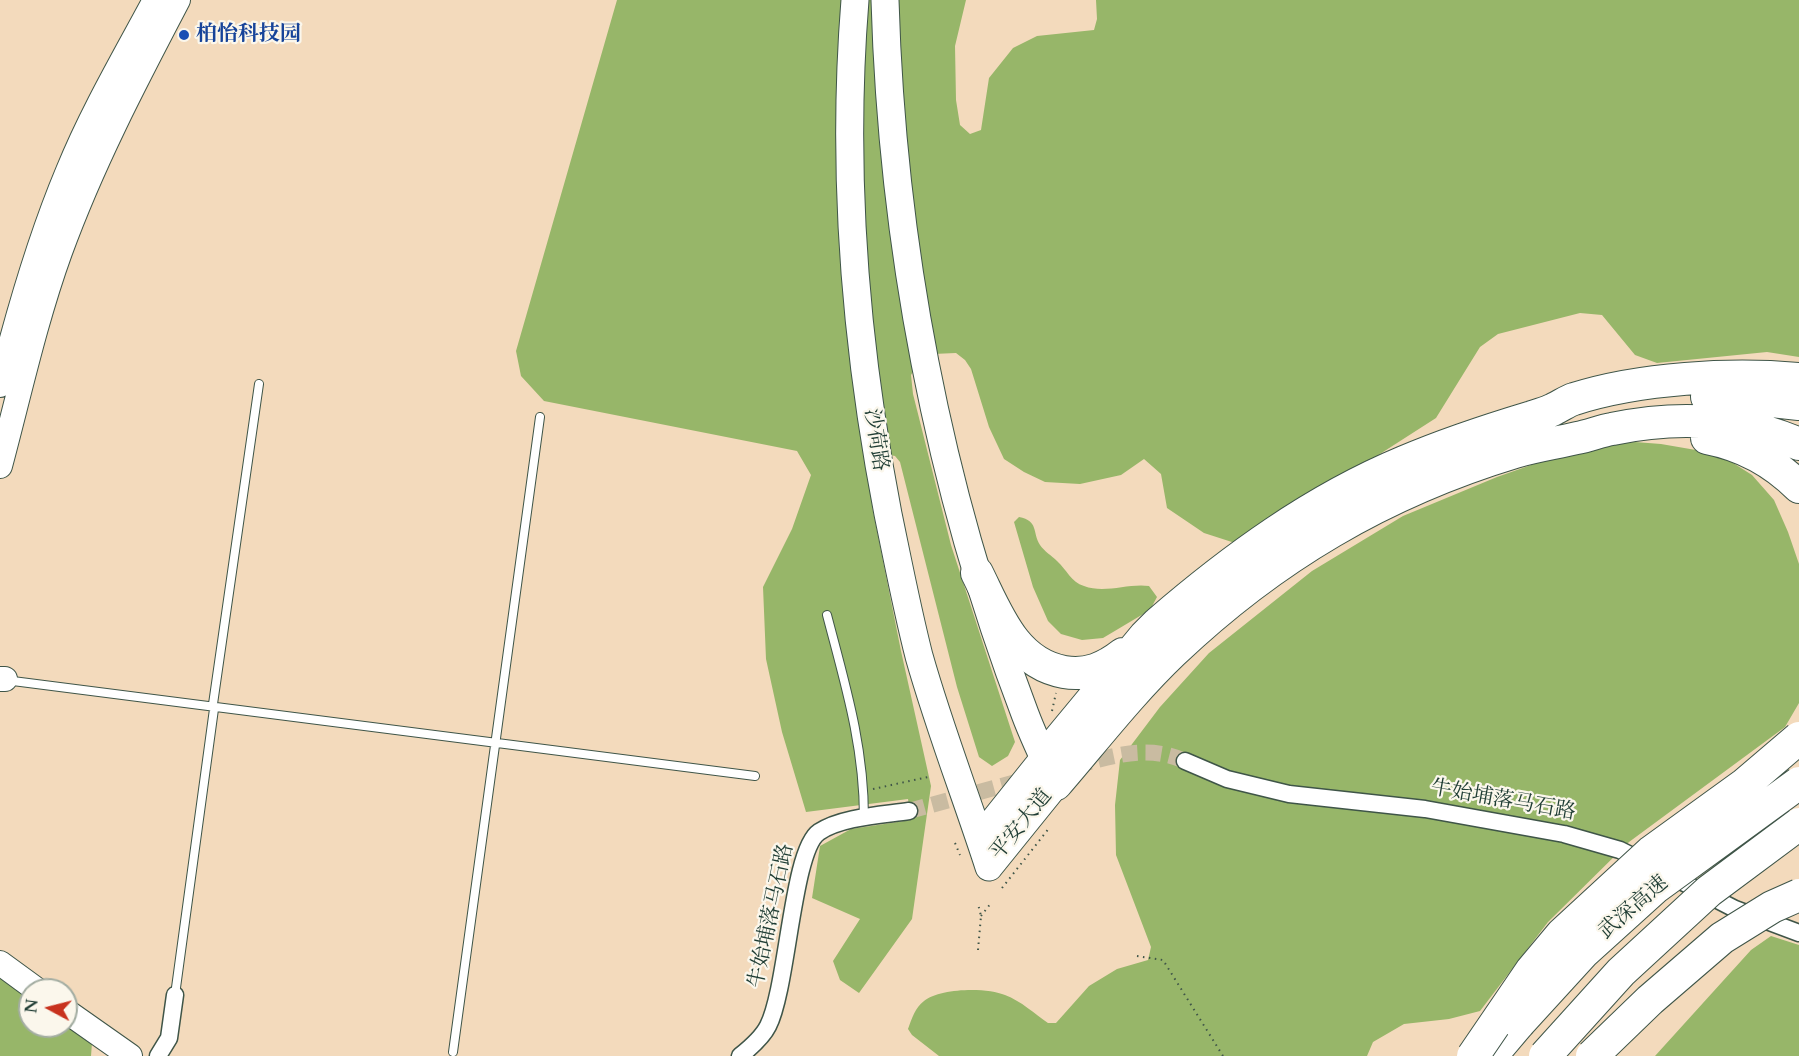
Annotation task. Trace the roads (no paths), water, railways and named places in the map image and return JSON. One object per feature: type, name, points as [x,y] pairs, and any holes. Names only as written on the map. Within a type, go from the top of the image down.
[{"type":"highway","points":[[1050,771],[1151,630],[1267,538],[1310,510],[1357,484],[1404,462],[1497,428],[1552,411],[1572,399],[1629,386],[1732,376],[1799,379]]},
{"type":"highway","points":[[1552,411],[1574,412],[1650,398],[1697,396],[1799,404]]},
{"type":"highway","points":[[1050,771],[1173,652],[1261,578],[1338,526],[1446,475],[1518,452],[1610,429],[1664,422],[1717,422],[1761,430],[1799,444]]},
{"type":"highway","points":[[1584,437],[1664,432],[1724,441],[1757,454],[1781,470],[1799,487]]},
{"type":"highway","points":[[977,573],[1000,606],[1018,626],[1037,641],[1057,651],[1078,655],[1109,649],[1151,630]]},
{"type":"highway","points":[[1473,1056],[1531,971],[1562,934],[1650,852],[1745,784],[1799,738]]},
{"type":"highway","name":"武深高速","points":[[1491,1056],[1583,953],[1656,887],[1799,783]]},
{"type":"highway","name":"武深高速","points":[[1545,1056],[1621,972],[1709,891],[1799,824]]},
{"type":"highway","points":[[1592,1056],[1650,1000],[1722,938],[1772,907],[1799,895]]},
{"type":"main road","points":[[0,385],[26,290],[68,170],[155,0]]},
{"type":"main road","points":[[0,466],[39,318],[74,216],[107,138],[178,0]]},
{"type":"main road","name":"沙荷路","points":[[855,0],[848,116],[850,189],[854,275],[869,406],[902,583],[919,654],[952,763],[970,847],[996,878]]},
{"type":"main road","points":[[885,0],[892,137],[901,226],[930,392],[977,573],[1025,714],[1050,771]]},
{"type":"main road","name":"平安大道","points":[[970,847],[1050,771]]},
{"type":"main road","name":"平安大道","points":[[996,878],[1050,771]]},
{"type":"main road","points":[[0,963],[21,978]]},
{"type":"main road","points":[[78,1019],[130,1056]]},
{"type":"street","name":"牛始埔落马石路","points":[[1185,761],[1212,774],[1242,784],[1289,794],[1425,809],[1587,839],[1620,850],[1735,909],[1799,933]]},
{"type":"street","name":"牛始埔落马石路","points":[[748,1054],[767,1028],[773,1015],[800,877],[811,839],[832,826],[909,811]]},
{"type":"street","points":[[159,1056],[168,1038],[175,995]]},
{"type":"lane","points":[[175,995],[259,384]]},
{"type":"lane","points":[[453,1052],[540,417]]},
{"type":"lane","points":[[827,615],[852,710],[862,763],[864,818]]},
{"type":"lane","points":[[2,679],[755,776]]},
{"type":"tunnel","points":[[1075,766],[1130,753],[1144,752],[1171,756],[1185,761]]},
{"type":"tunnel","points":[[909,811],[1027,779]]},
{"type":"place","name":"柏怡科技园","points":[[184,35]]}]
